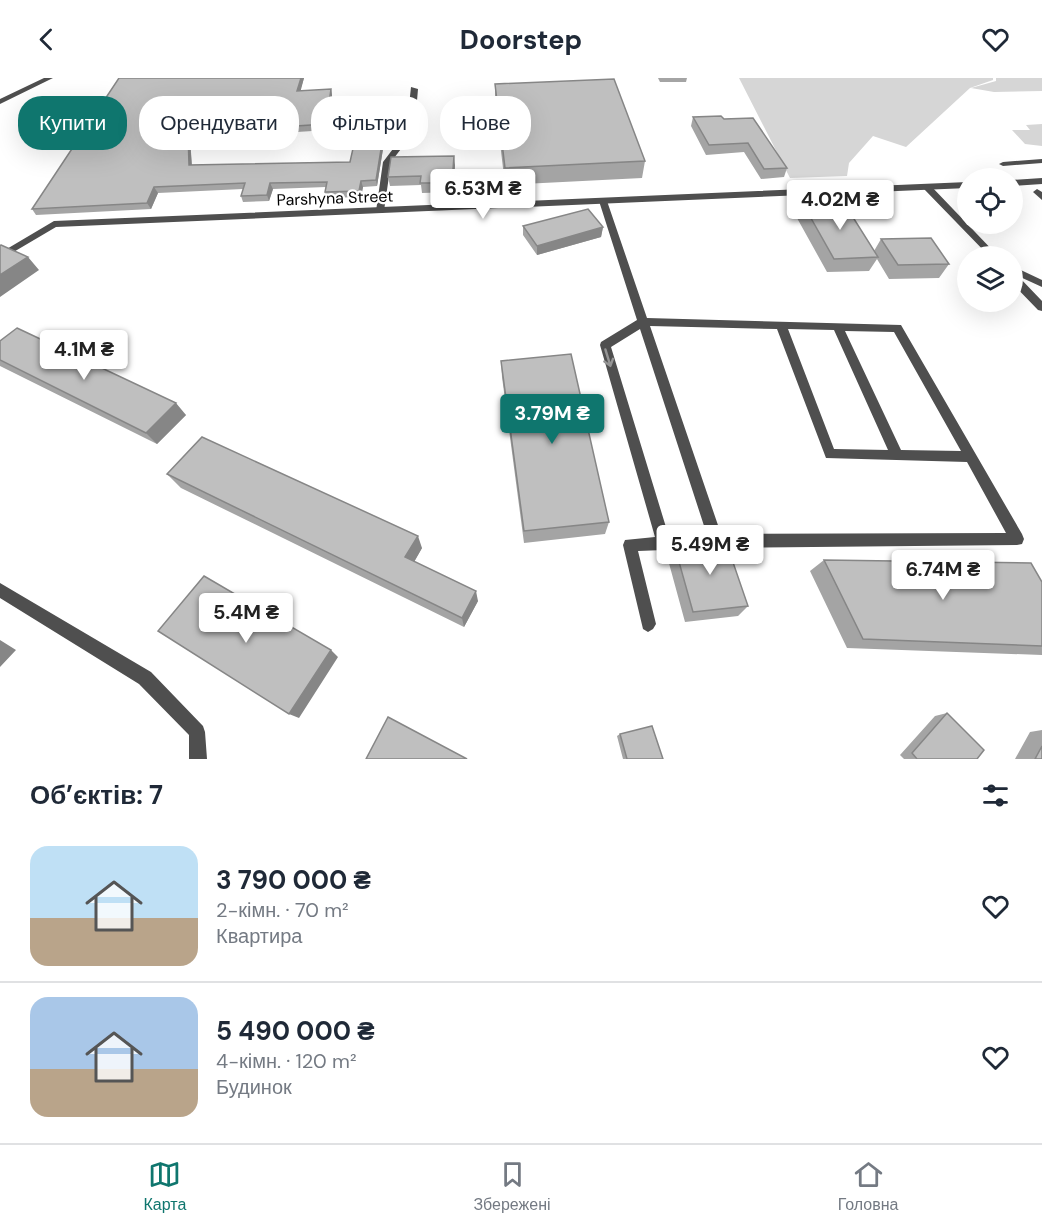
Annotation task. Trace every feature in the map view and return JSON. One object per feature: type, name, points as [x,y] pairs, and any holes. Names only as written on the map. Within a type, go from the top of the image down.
[{"type":"street","points":[[0,102],[50,78]]},
{"type":"street","points":[[380,211],[387,162],[403,141],[411,124],[414,89]]},
{"type":"street","points":[[1003,164],[1042,161]]},
{"type":"street","points":[[1023,182],[1042,181]]},
{"type":"street","name":"Parshyna Street","points":[[0,257],[54,224],[957,186]]},
{"type":"street","points":[[927,187],[984,246]]},
{"type":"street","points":[[603,201],[716,541]]},
{"type":"street","points":[[1023,274],[1042,284]]},
{"type":"street","points":[[1023,284],[1037,295],[1042,307]]},
{"type":"street","points":[[648,624],[630,545],[716,541],[1017,539],[897,328],[643,322],[604,345],[664,543]]},
{"type":"street","points":[[782,326],[830,454],[970,457]]},
{"type":"street","points":[[838,327],[897,455]]},
{"type":"street","points":[[0,590],[145,678],[197,732],[198,759]]},
{"type":"shaded area","points":[[739,78],[993,78],[993,80],[970,88],[906,147],[873,136],[849,163],[847,176],[790,178]]},
{"type":"shaded area","points":[[996,78],[1042,78],[1042,91],[994,92],[971,88],[996,81]]},
{"type":"shaded area","points":[[1042,124],[1042,146],[1025,144],[1012,130],[1030,130],[1026,125]]},
{"type":"building","points":[[119,78],[301,78],[297,91],[331,89],[330,96],[311,96],[311,125],[299,126],[299,96],[139,96],[139,150],[189,150],[189,165],[350,162],[353,150],[381,150],[376,180],[361,181],[359,191],[325,192],[327,182],[270,183],[267,195],[241,196],[245,183],[154,187],[147,203],[32,209],[71,150],[127,150],[127,96],[107,96]]},
{"type":"building","points":[[614,79],[645,161],[505,168],[503,150],[531,150],[531,96],[496,96],[495,84]]},
{"type":"building","points":[[721,116],[724,119],[753,118],[787,168],[764,169],[748,143],[709,145],[693,117]]},
{"type":"building","points":[[454,156],[452,183],[420,183],[421,176],[388,177],[391,157]]},
{"type":"building","points":[[844,203],[878,257],[834,259],[803,204]]},
{"type":"building","points":[[588,209],[603,227],[537,246],[523,226]]},
{"type":"building","points":[[931,238],[949,264],[898,265],[881,239]]},
{"type":"building","points":[[0,246],[28,257],[0,275]]},
{"type":"building","points":[[17,328],[176,403],[146,433],[0,360],[0,341]]},
{"type":"building","points":[[571,354],[609,522],[524,531],[501,361]]},
{"type":"building","points":[[202,437],[418,536],[405,557],[476,591],[462,618],[167,474]]},
{"type":"building","points":[[725,539],[748,606],[693,612],[674,544]]},
{"type":"building","points":[[824,560],[1031,563],[1042,582],[1042,646],[863,639]]},
{"type":"building","points":[[204,576],[331,650],[289,714],[158,631]]},
{"type":"building","points":[[947,713],[984,750],[977,759],[917,759],[912,753]]},
{"type":"building","points":[[388,717],[467,759],[366,759]]},
{"type":"building","points":[[652,726],[663,759],[627,759],[620,734]]},
{"type":"building","points":[[1042,746],[1042,759],[1035,759]]}]
